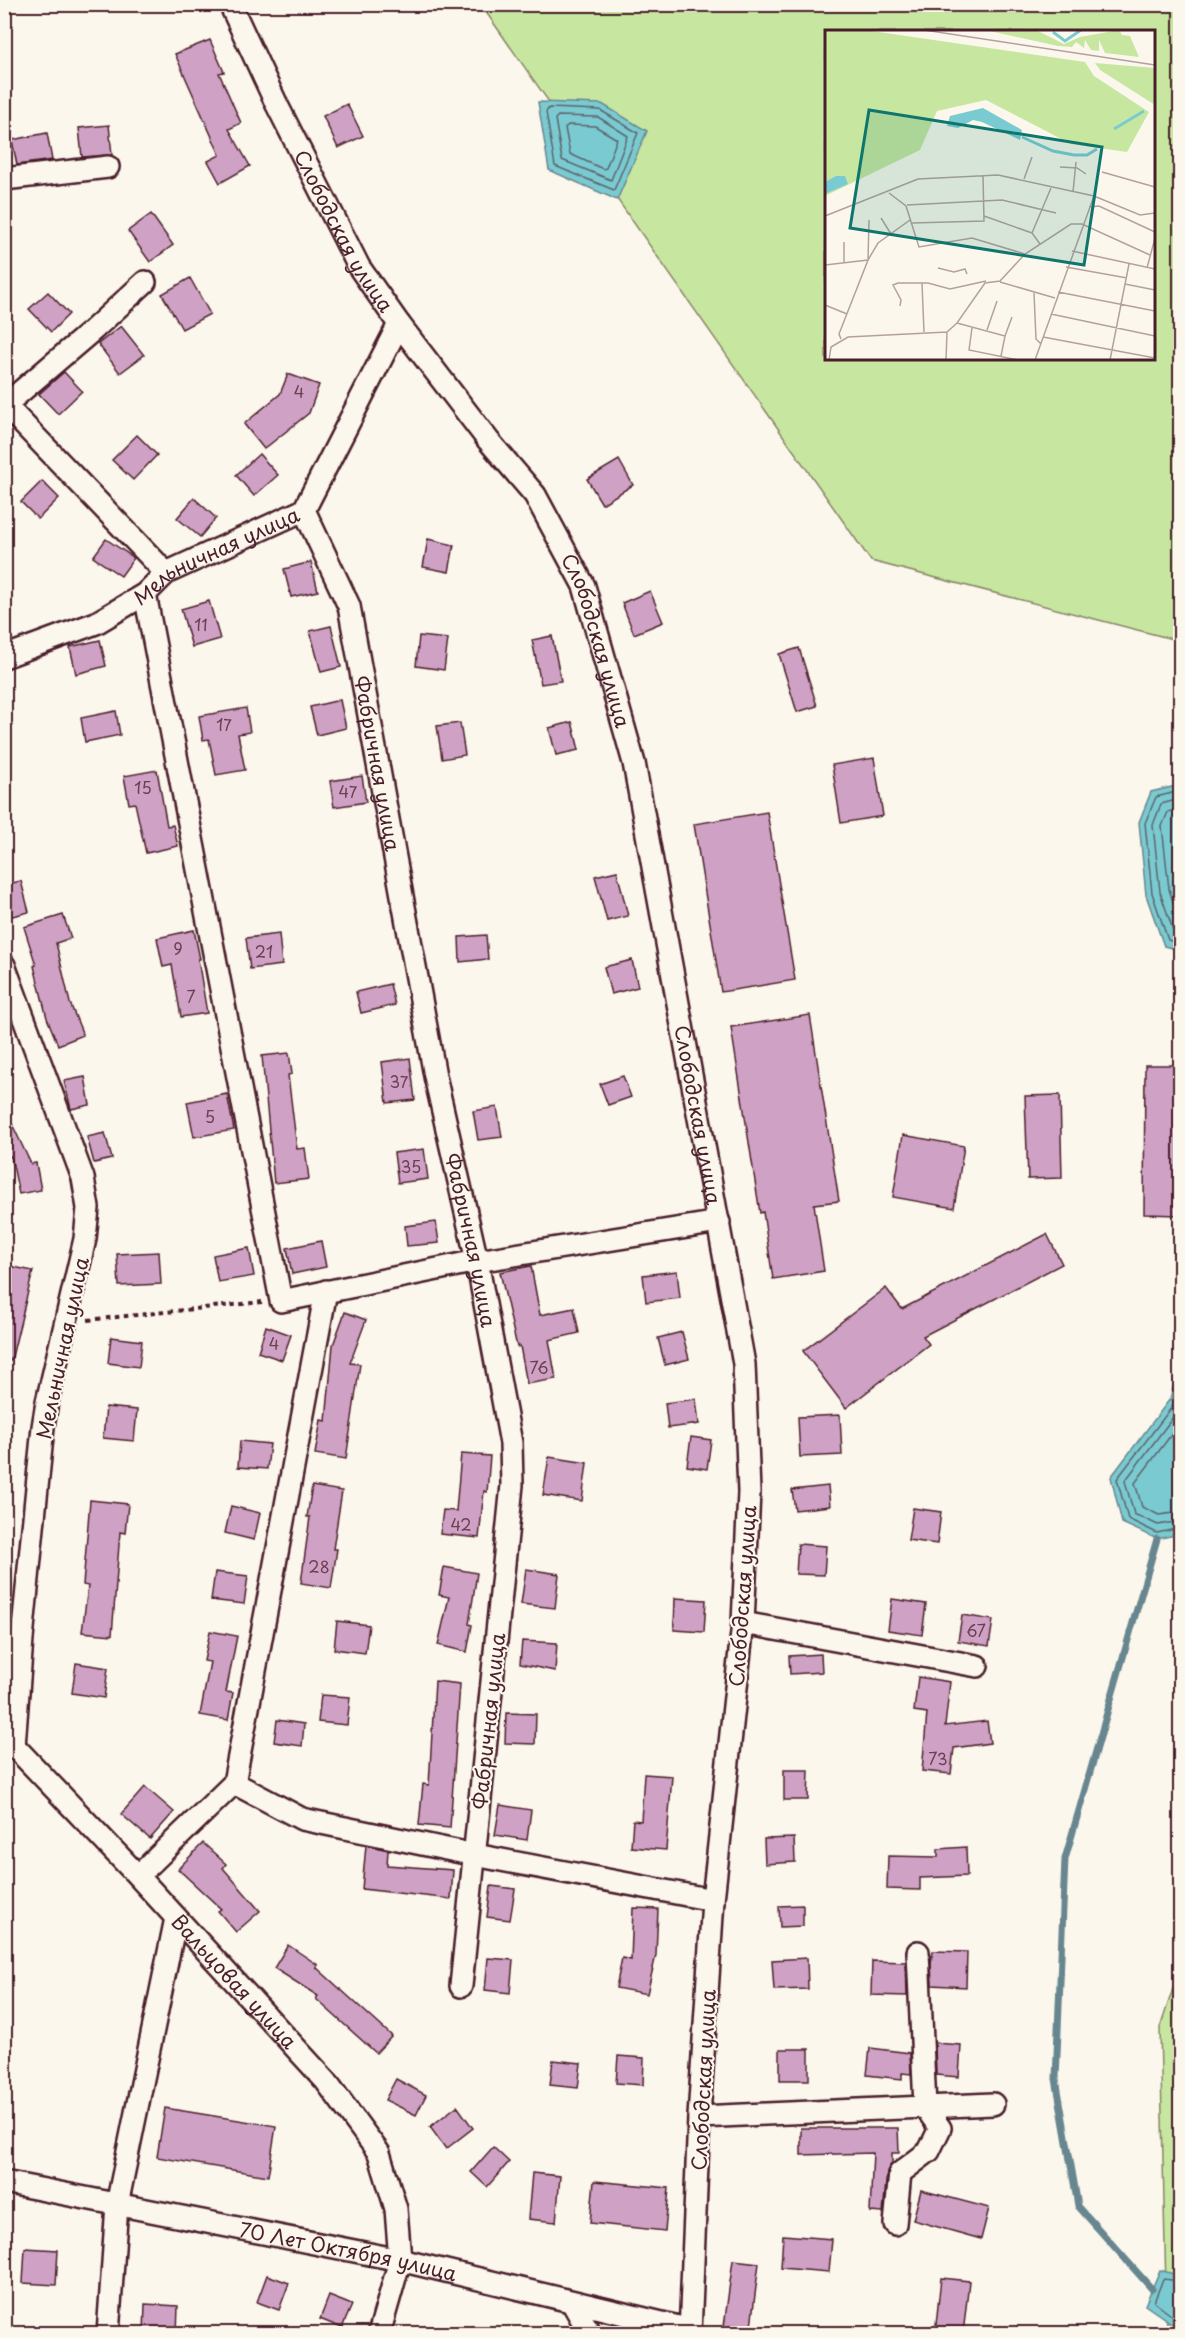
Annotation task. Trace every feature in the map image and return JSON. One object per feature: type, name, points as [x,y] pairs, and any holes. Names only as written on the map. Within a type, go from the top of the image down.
[{"type":"street","name":"Слободская улица","points":[[230,4],[277,105],[359,267],[399,324],[488,440],[535,495],[584,586],[634,763],[744,1364],[749,1492],[743,1623],[713,1900],[699,2117],[691,2332]]},
{"type":"street","points":[[4,179],[108,167]]},
{"type":"street","points":[[146,282],[5,405],[166,573]]},
{"type":"street","name":"Мельничная улица","points":[[4,657],[96,623],[145,594],[166,573],[304,510],[399,324]]},
{"type":"street","name":"Фабричная улица","points":[[304,510],[349,606],[435,1076],[477,1261],[511,1443],[512,1485],[461,1986]]},
{"type":"street","points":[[145,594],[281,1300],[477,1261],[719,1222]]},
{"type":"street","name":"Мельничная улица","points":[[4,965],[83,1178],[88,1208],[85,1239],[43,1427],[10,1743]]},
{"type":"street","points":[[138,1876],[234,1783],[326,1291]]},
{"type":"street","points":[[743,1623],[977,1666]]},
{"type":"street","name":"Вальцовая улица","points":[[10,1743],[138,1876],[326,2081],[379,2153],[396,2209],[400,2260]]},
{"type":"street","points":[[234,1783],[302,1819],[475,1855],[713,1900]]},
{"type":"street","points":[[108,2334],[117,2205],[176,1918]]},
{"type":"street","points":[[895,2224],[900,2173],[929,2151],[940,2128],[924,2107],[918,1952]]},
{"type":"street","points":[[699,2117],[993,2104]]},
{"type":"street","name":"70 Лет Октября улица","points":[[4,2182],[400,2260],[691,2332]]},
{"type":"street","points":[[379,2334],[400,2260]]},
{"type":"street","points":[[572,2302],[590,2334]]},
{"type":"path","points":[[67,1322],[281,1300]]},
{"type":"green space","points":[[481,5],[1180,5],[1180,641],[871,561]]},
{"type":"green space","points":[[1180,1967],[1180,2333],[1167,2333],[1160,2028]]},
{"type":"water","points":[[538,102],[602,104],[647,131],[617,200],[549,170]]},
{"type":"water","points":[[1180,785],[1180,950],[1164,946],[1146,895],[1139,822],[1151,792]]},
{"type":"water","points":[[1180,1360],[1180,1534],[1157,1539],[1122,1523],[1111,1477],[1170,1399]]},
{"type":"water","points":[[1160,2270],[1180,2276],[1180,2329],[1145,2305]]},
{"type":"building","points":[[210,40],[224,72],[219,73],[241,123],[229,129],[250,166],[220,183],[208,161],[220,155],[175,54]]},
{"type":"building","points":[[347,104],[363,136],[338,148],[323,116]]},
{"type":"building","points":[[109,125],[112,155],[82,157],[79,128]]},
{"type":"building","points":[[47,133],[52,160],[17,165],[12,140]]},
{"type":"building","points":[[151,214],[173,245],[150,262],[128,231]]},
{"type":"building","points":[[190,278],[210,314],[182,329],[162,294]]},
{"type":"building","points":[[48,292],[69,314],[51,332],[29,309]]},
{"type":"building","points":[[121,326],[144,355],[120,373],[98,344]]},
{"type":"building","points":[[64,372],[82,391],[58,414],[39,394]]},
{"type":"building","points":[[288,374],[319,385],[309,413],[264,449],[244,424],[280,394]]},
{"type":"building","points":[[137,435],[157,455],[133,480],[112,460]]},
{"type":"building","points":[[259,454],[278,475],[254,496],[236,475]]},
{"type":"building","points":[[619,460],[633,485],[602,504],[587,479]]},
{"type":"building","points":[[42,481],[59,498],[38,519],[21,502]]},
{"type":"building","points":[[194,498],[216,518],[200,537],[177,518]]},
{"type":"building","points":[[106,539],[134,558],[121,576],[93,557]]},
{"type":"building","points":[[428,539],[454,545],[449,572],[423,567]]},
{"type":"building","points":[[311,562],[318,591],[291,597],[284,569]]},
{"type":"building","points":[[650,591],[663,622],[634,634],[622,603]]},
{"type":"building","points":[[209,601],[220,639],[192,647],[181,609]]},
{"type":"building","points":[[331,626],[341,667],[321,672],[310,631]]},
{"type":"building","points":[[419,636],[448,639],[444,670],[416,666]]},
{"type":"building","points":[[552,636],[561,681],[541,684],[532,640]]},
{"type":"building","points":[[100,640],[106,666],[76,674],[70,647]]},
{"type":"building","points":[[799,648],[817,706],[797,712],[779,654]]},
{"type":"building","points":[[340,700],[346,728],[317,735],[310,707]]},
{"type":"building","points":[[246,708],[250,732],[238,734],[245,770],[216,775],[209,739],[203,740],[199,716]]},
{"type":"building","points":[[116,711],[120,735],[85,742],[81,718]]},
{"type":"building","points":[[572,722],[579,750],[556,755],[549,728]]},
{"type":"building","points":[[460,723],[465,755],[442,759],[437,726]]},
{"type":"building","points":[[874,758],[883,816],[841,823],[832,765]]},
{"type":"building","points":[[157,770],[167,826],[173,825],[178,846],[146,853],[135,803],[129,804],[124,776]]},
{"type":"building","points":[[362,776],[366,802],[334,807],[330,781]]},
{"type":"building","points":[[767,812],[795,980],[721,992],[694,824]]},
{"type":"building","points":[[617,871],[628,916],[607,921],[595,876]]},
{"type":"building","points":[[21,881],[29,912],[4,918],[4,885]]},
{"type":"building","points":[[63,915],[71,938],[56,943],[70,1003],[83,1035],[58,1045],[47,1018],[34,966],[36,965],[24,927]]},
{"type":"building","points":[[194,930],[207,1013],[181,1017],[172,965],[163,967],[157,938]]},
{"type":"building","points":[[279,934],[282,965],[250,969],[246,938]]},
{"type":"building","points":[[486,935],[488,959],[460,962],[459,937]]},
{"type":"building","points":[[632,960],[638,987],[611,994],[604,967]]},
{"type":"building","points":[[390,984],[395,1005],[361,1013],[356,992]]},
{"type":"building","points":[[810,1015],[839,1201],[814,1204],[824,1271],[773,1279],[763,1212],[760,1213],[731,1027]]},
{"type":"building","points":[[289,1053],[292,1074],[288,1075],[297,1149],[305,1148],[309,1179],[274,1183],[262,1056]]},
{"type":"building","points":[[410,1058],[415,1100],[387,1103],[382,1062]]},
{"type":"building","points":[[1145,1065],[1180,1065],[1180,1215],[1144,1214]]},
{"type":"building","points":[[623,1076],[631,1097],[608,1105],[600,1084]]},
{"type":"building","points":[[85,1077],[90,1105],[71,1109],[64,1081]]},
{"type":"building","points":[[227,1094],[234,1130],[194,1137],[187,1102]]},
{"type":"building","points":[[1060,1095],[1062,1178],[1028,1179],[1025,1096]]},
{"type":"building","points":[[4,1107],[31,1164],[36,1163],[41,1190],[19,1194],[11,1156],[4,1159]]},
{"type":"building","points":[[497,1107],[502,1137],[478,1140],[473,1111]]},
{"type":"building","points":[[105,1133],[112,1159],[94,1163],[87,1137]]},
{"type":"building","points":[[903,1135],[964,1146],[954,1208],[893,1197]]},
{"type":"building","points":[[424,1149],[428,1179],[398,1183],[394,1153]]},
{"type":"building","points":[[436,1222],[439,1243],[407,1246],[405,1226]]},
{"type":"building","points":[[1047,1234],[1062,1264],[923,1336],[929,1344],[846,1408],[803,1351],[886,1288],[902,1309]]},
{"type":"building","points":[[321,1241],[326,1267],[292,1274],[287,1248]]},
{"type":"building","points":[[249,1248],[254,1276],[218,1282],[213,1255]]},
{"type":"building","points":[[159,1252],[161,1284],[119,1286],[117,1254]]},
{"type":"building","points":[[4,1265],[33,1271],[11,1361],[4,1360]]},
{"type":"building","points":[[531,1266],[540,1315],[574,1308],[579,1333],[549,1340],[556,1379],[527,1384],[520,1346],[517,1347],[500,1272]]},
{"type":"building","points":[[677,1271],[680,1298],[646,1302],[643,1275]]},
{"type":"building","points":[[345,1312],[366,1320],[350,1363],[360,1364],[346,1459],[315,1454],[321,1420],[326,1421],[333,1345]]},
{"type":"building","points":[[266,1326],[291,1335],[282,1360],[258,1352]]},
{"type":"building","points":[[682,1332],[689,1359],[665,1365],[658,1338]]},
{"type":"building","points":[[111,1337],[142,1341],[139,1367],[108,1363]]},
{"type":"building","points":[[696,1399],[699,1424],[668,1428],[665,1403]]},
{"type":"building","points":[[106,1407],[137,1410],[134,1441],[103,1438]]},
{"type":"building","points":[[840,1415],[842,1455],[800,1457],[798,1417]]},
{"type":"building","points":[[691,1437],[711,1440],[707,1469],[687,1466]]},
{"type":"building","points":[[240,1441],[270,1444],[267,1469],[238,1467]]},
{"type":"building","points":[[461,1454],[490,1456],[487,1492],[484,1491],[479,1538],[440,1534],[443,1510],[456,1511]]},
{"type":"building","points":[[549,1457],[587,1463],[582,1501],[543,1495]]},
{"type":"building","points":[[312,1486],[342,1491],[333,1549],[337,1549],[331,1588],[301,1583]]},
{"type":"building","points":[[828,1486],[830,1506],[795,1510],[792,1490]]},
{"type":"building","points":[[90,1500],[128,1504],[125,1533],[120,1532],[112,1635],[82,1632],[88,1586],[83,1585]]},
{"type":"building","points":[[231,1506],[260,1513],[254,1540],[225,1533]]},
{"type":"building","points":[[913,1508],[941,1512],[937,1544],[908,1540]]},
{"type":"building","points":[[798,1544],[826,1546],[824,1575],[796,1574]]},
{"type":"building","points":[[444,1567],[477,1573],[467,1652],[438,1645],[449,1597],[439,1595]]},
{"type":"building","points":[[526,1569],[559,1574],[555,1608],[521,1604]]},
{"type":"building","points":[[215,1572],[248,1576],[244,1604],[211,1600]]},
{"type":"building","points":[[675,1598],[706,1600],[704,1632],[674,1630]]},
{"type":"building","points":[[892,1599],[926,1604],[922,1635],[888,1630]]},
{"type":"building","points":[[962,1615],[993,1620],[989,1646],[958,1641]]},
{"type":"building","points":[[337,1621],[369,1625],[365,1653],[334,1649]]},
{"type":"building","points":[[210,1631],[237,1636],[226,1692],[233,1693],[228,1720],[200,1715],[210,1662],[204,1661]]},
{"type":"building","points":[[522,1641],[557,1643],[555,1671],[520,1664]]},
{"type":"building","points":[[821,1654],[822,1672],[790,1674],[789,1656]]},
{"type":"building","points":[[76,1663],[108,1668],[104,1698],[72,1693]]},
{"type":"building","points":[[918,1677],[950,1682],[945,1726],[987,1721],[990,1743],[954,1748],[951,1774],[922,1771],[927,1713],[914,1711]]},
{"type":"building","points":[[435,1681],[460,1684],[450,1828],[419,1825],[423,1784],[429,1785]]},
{"type":"building","points":[[321,1695],[350,1697],[347,1725],[318,1722]]},
{"type":"building","points":[[506,1713],[536,1714],[535,1744],[505,1743]]},
{"type":"building","points":[[277,1720],[304,1724],[302,1746],[274,1742]]},
{"type":"building","points":[[784,1770],[809,1770],[808,1800],[784,1800]]},
{"type":"building","points":[[644,1774],[672,1776],[666,1850],[631,1847],[633,1820],[641,1821]]},
{"type":"building","points":[[145,1787],[174,1812],[150,1839],[121,1814]]},
{"type":"building","points":[[500,1805],[531,1810],[527,1840],[495,1835]]},
{"type":"building","points":[[794,1838],[795,1862],[765,1864],[764,1839]]},
{"type":"building","points":[[203,1843],[226,1864],[223,1868],[260,1911],[236,1932],[218,1911],[221,1909],[178,1869]]},
{"type":"building","points":[[366,1845],[388,1850],[387,1865],[453,1870],[451,1899],[362,1889]]},
{"type":"building","points":[[966,1847],[967,1876],[920,1878],[920,1890],[887,1889],[888,1856],[938,1857],[938,1849]]},
{"type":"building","points":[[491,1886],[515,1889],[510,1920],[487,1917]]},
{"type":"building","points":[[803,1905],[803,1926],[780,1927],[779,1906]]},
{"type":"building","points":[[633,1908],[658,1909],[656,1955],[647,1994],[616,1988],[622,1958],[631,1960]]},
{"type":"building","points":[[288,1945],[318,1965],[316,1967],[392,2036],[376,2053],[316,1999],[318,1996],[274,1968]]},
{"type":"building","points":[[933,1951],[967,1952],[966,1987],[932,1985]]},
{"type":"building","points":[[488,1958],[513,1960],[510,1993],[485,1990]]},
{"type":"building","points":[[807,1958],[808,1989],[774,1990],[772,1960]]},
{"type":"building","points":[[872,1961],[906,1962],[907,1996],[871,1995]]},
{"type":"building","points":[[935,2043],[961,2045],[959,2077],[936,2075]]},
{"type":"building","points":[[870,2048],[910,2053],[911,2074],[902,2073],[902,2079],[867,2075]]},
{"type":"building","points":[[780,2049],[809,2049],[809,2080],[780,2080]]},
{"type":"building","points":[[618,2056],[644,2058],[643,2085],[616,2083]]},
{"type":"building","points":[[553,2060],[581,2063],[578,2088],[550,2085]]},
{"type":"building","points":[[396,2079],[426,2095],[416,2115],[385,2100]]},
{"type":"building","points":[[457,2106],[473,2128],[446,2149],[430,2127]]},
{"type":"building","points":[[165,2108],[276,2126],[268,2176],[157,2157]]},
{"type":"building","points":[[801,2128],[898,2128],[899,2153],[892,2153],[892,2163],[887,2171],[883,2213],[870,2212],[873,2153],[801,2155]]},
{"type":"building","points":[[493,2147],[509,2162],[487,2187],[471,2172]]},
{"type":"building","points":[[532,2173],[560,2176],[556,2222],[528,2219]]},
{"type":"building","points":[[594,2181],[669,2188],[665,2231],[590,2223]]},
{"type":"building","points":[[921,2190],[989,2208],[981,2239],[913,2220]]},
{"type":"building","points":[[783,2235],[832,2239],[829,2272],[781,2268]]},
{"type":"building","points":[[25,2248],[58,2250],[56,2285],[23,2283]]},
{"type":"building","points":[[733,2260],[759,2263],[750,2334],[723,2334]]},
{"type":"building","points":[[267,2275],[289,2283],[279,2310],[257,2302]]},
{"type":"building","points":[[941,2278],[969,2281],[963,2334],[935,2334]]},
{"type":"building","points":[[329,2296],[352,2305],[342,2328],[320,2319]]},
{"type":"building","points":[[145,2304],[178,2306],[177,2334],[144,2334]]},
{"type":"waterway","points":[[1152,2289],[1078,2206],[1056,2079],[1065,1859],[1157,1539]]}]
